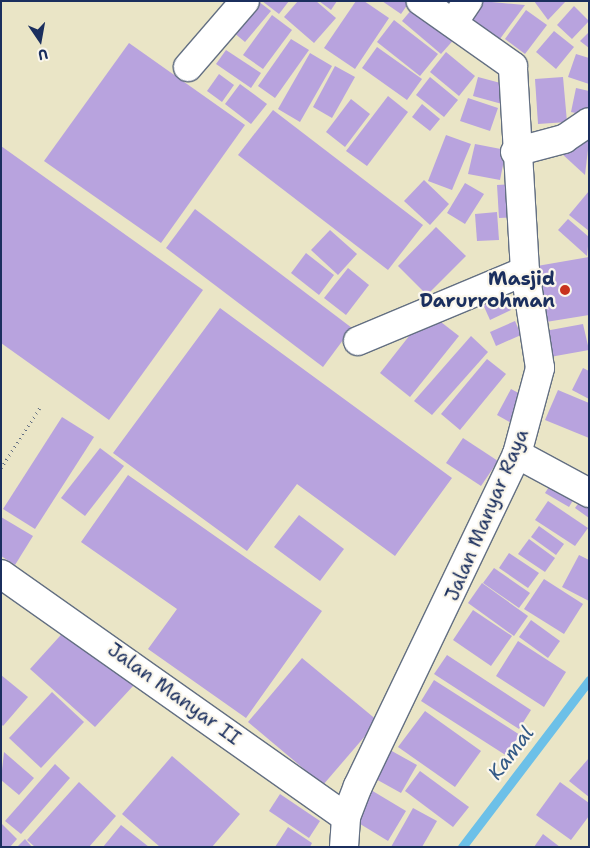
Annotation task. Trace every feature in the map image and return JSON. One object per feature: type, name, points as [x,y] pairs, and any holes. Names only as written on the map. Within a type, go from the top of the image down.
[{"type":"street","points":[[188,67],[245,1]]},
{"type":"street","name":"Jalan Manyar Raya","points":[[344,847],[346,817],[517,454],[540,368],[525,271],[515,152],[513,66],[421,1]]},
{"type":"street","points":[[453,23],[468,1]]},
{"type":"street","points":[[515,152],[564,139],[589,122]]},
{"type":"street","points":[[358,341],[525,271]]},
{"type":"street","points":[[517,454],[589,493]]},
{"type":"street","name":"Jalan Manyar II","points":[[1,574],[346,817]]},
{"type":"path","points":[[1,468],[41,406]]},
{"type":"building","points":[[258,1],[271,11],[245,42],[233,32]]},
{"type":"building","points":[[262,1],[289,1],[279,14]]},
{"type":"building","points":[[298,1],[316,1],[336,18],[314,43],[284,17]]},
{"type":"building","points":[[319,1],[337,1],[331,10]]},
{"type":"building","points":[[356,1],[364,1],[389,18],[355,69],[324,48]]},
{"type":"building","points":[[382,1],[410,1],[401,14]]},
{"type":"building","points":[[481,1],[525,5],[497,43],[467,21]]},
{"type":"building","points":[[534,1],[566,1],[548,20]]},
{"type":"building","points":[[417,3],[457,36],[441,54],[402,21]]},
{"type":"building","points":[[574,6],[589,21],[572,39],[557,25]]},
{"type":"building","points":[[526,10],[547,25],[525,54],[505,39]]},
{"type":"building","points":[[272,15],[292,30],[263,69],[243,55]]},
{"type":"building","points":[[394,20],[438,54],[420,76],[377,42]]},
{"type":"building","points":[[554,31],[574,47],[556,69],[536,52]]},
{"type":"building","points":[[589,32],[589,48],[580,41]]},
{"type":"building","points":[[291,39],[309,50],[275,98],[258,86]]},
{"type":"building","points":[[129,43],[245,125],[161,243],[44,161]]},
{"type":"building","points":[[377,47],[422,79],[407,100],[362,68]]},
{"type":"building","points":[[226,50],[261,73],[251,88],[216,64]]},
{"type":"building","points":[[446,52],[475,76],[459,96],[430,72]]},
{"type":"building","points":[[310,53],[332,66],[300,122],[278,109]]},
{"type":"building","points":[[576,54],[589,58],[589,84],[568,77]]},
{"type":"building","points":[[335,66],[355,77],[332,118],[313,107]]},
{"type":"building","points":[[219,74],[234,85],[222,102],[207,91]]},
{"type":"building","points":[[430,77],[458,100],[444,117],[416,95]]},
{"type":"building","points":[[478,77],[508,85],[502,104],[473,96]]},
{"type":"building","points":[[563,77],[567,122],[538,124],[535,79]]},
{"type":"building","points":[[240,84],[267,104],[251,124],[225,104]]},
{"type":"building","points":[[576,88],[589,91],[589,116],[571,112]]},
{"type":"building","points":[[388,96],[408,112],[367,166],[346,151]]},
{"type":"building","points":[[468,98],[498,108],[490,131],[460,121]]},
{"type":"building","points":[[351,99],[370,114],[345,147],[326,132]]},
{"type":"building","points":[[422,104],[440,119],[430,131],[412,117]]},
{"type":"building","points":[[273,110],[423,225],[388,270],[238,155]]},
{"type":"building","points":[[579,133],[589,141],[585,175],[561,153]]},
{"type":"building","points":[[446,135],[471,144],[452,190],[428,181]]},
{"type":"building","points":[[475,144],[506,150],[500,180],[468,174]]},
{"type":"building","points":[[1,146],[203,290],[109,420],[1,343]]},
{"type":"building","points":[[424,180],[449,204],[430,225],[404,201]]},
{"type":"building","points":[[465,183],[484,194],[465,224],[447,213]]},
{"type":"building","points":[[516,184],[519,217],[499,218],[497,185]]},
{"type":"building","points":[[589,191],[589,231],[569,215]]},
{"type":"building","points":[[195,209],[352,328],[323,367],[166,248]]},
{"type":"building","points":[[497,212],[499,240],[477,241],[475,214]]},
{"type":"building","points":[[568,219],[589,237],[587,256],[558,230]]},
{"type":"building","points":[[436,227],[466,256],[427,295],[398,266]]},
{"type":"building","points":[[330,230],[357,254],[338,275],[311,250]]},
{"type":"building","points":[[306,253],[334,275],[319,295],[291,273]]},
{"type":"building","name":"Masjid Darurrohman","points":[[589,257],[589,315],[546,322],[537,266]]},
{"type":"building","points":[[348,268],[369,285],[346,315],[324,298]]},
{"type":"building","points":[[503,292],[511,310],[490,320],[482,302]]},
{"type":"building","points":[[220,308],[452,478],[395,556],[297,484],[247,551],[113,453]]},
{"type":"building","points":[[428,312],[459,336],[410,397],[380,373]]},
{"type":"building","points":[[515,321],[521,335],[496,346],[490,332]]},
{"type":"building","points":[[583,324],[589,350],[550,357],[545,331]]},
{"type":"building","points":[[471,336],[488,352],[432,415],[414,401]]},
{"type":"building","points":[[487,359],[506,374],[460,430],[441,414]]},
{"type":"building","points":[[583,368],[589,371],[589,399],[572,390]]},
{"type":"building","points":[[511,389],[528,398],[513,424],[497,415]]},
{"type":"building","points":[[558,390],[589,403],[589,438],[545,420]]},
{"type":"building","points":[[62,417],[94,437],[35,529],[3,509]]},
{"type":"building","points":[[463,438],[498,461],[481,486],[446,463]]},
{"type":"building","points":[[100,448],[124,466],[85,516],[61,498]]},
{"type":"building","points":[[128,475],[322,611],[246,718],[148,649],[177,609],[81,542]]},
{"type":"building","points":[[554,479],[578,492],[569,507],[545,493]]},
{"type":"building","points":[[585,494],[589,496],[589,518],[575,508]]},
{"type":"building","points":[[548,501],[588,528],[575,546],[535,520]]},
{"type":"building","points":[[299,515],[344,549],[320,581],[274,547]]},
{"type":"building","points":[[1,517],[33,536],[15,565],[1,556]]},
{"type":"building","points":[[539,526],[564,544],[556,555],[531,537]]},
{"type":"building","points":[[529,539],[555,558],[545,572],[518,554]]},
{"type":"building","points":[[509,553],[539,573],[528,588],[499,568]]},
{"type":"building","points":[[579,555],[589,560],[589,601],[562,587]]},
{"type":"building","points":[[494,568],[530,593],[519,608],[483,583]]},
{"type":"building","points":[[544,579],[583,604],[564,634],[524,609]]},
{"type":"building","points":[[482,583],[528,616],[514,636],[468,603]]},
{"type":"building","points":[[473,610],[512,636],[491,666],[453,640]]},
{"type":"building","points":[[531,620],[560,641],[548,658],[519,637]]},
{"type":"building","points":[[69,626],[134,685],[95,727],[30,669]]},
{"type":"building","points":[[518,641],[566,672],[544,707],[496,676]]},
{"type":"building","points":[[447,655],[531,710],[519,729],[434,674]]},
{"type":"building","points":[[302,658],[378,721],[323,785],[248,722]]},
{"type":"building","points":[[1,675],[28,697],[3,726],[1,724]]},
{"type":"building","points":[[434,680],[520,735],[507,756],[421,701]]},
{"type":"building","points":[[52,692],[84,722],[41,768],[9,738]]},
{"type":"building","points":[[425,711],[481,751],[455,787],[398,747]]},
{"type":"building","points":[[390,750],[417,765],[401,793],[374,778]]},
{"type":"building","points":[[4,752],[34,778],[19,795],[1,780]]},
{"type":"building","points":[[172,756],[240,814],[212,847],[160,847],[122,814]]},
{"type":"building","points":[[589,758],[589,797],[569,781]]},
{"type":"building","points":[[55,764],[70,778],[21,834],[5,821]]},
{"type":"building","points":[[420,771],[469,807],[453,827],[405,791]]},
{"type":"building","points":[[79,782],[116,816],[89,847],[35,847],[27,840]]},
{"type":"building","points":[[560,782],[589,803],[589,816],[571,840],[536,815]]},
{"type":"building","points":[[371,790],[406,811],[388,841],[352,819]]},
{"type":"building","points":[[280,794],[320,821],[309,838],[269,811]]},
{"type":"building","points":[[413,808],[437,821],[422,847],[391,847]]},
{"type":"building","points":[[1,823],[17,839],[10,847],[1,847]]},
{"type":"building","points":[[121,825],[149,847],[103,847]]},
{"type":"building","points":[[288,827],[312,843],[310,847],[275,847]]},
{"type":"building","points":[[543,834],[560,847],[534,847]]},
{"type":"building","points":[[25,839],[32,847],[17,847]]},
{"type":"waterway","name":"Kamal","points":[[462,847],[589,680]]},
{"type":"place","name":"Masjid Darurrohman","points":[[565,290]]}]
